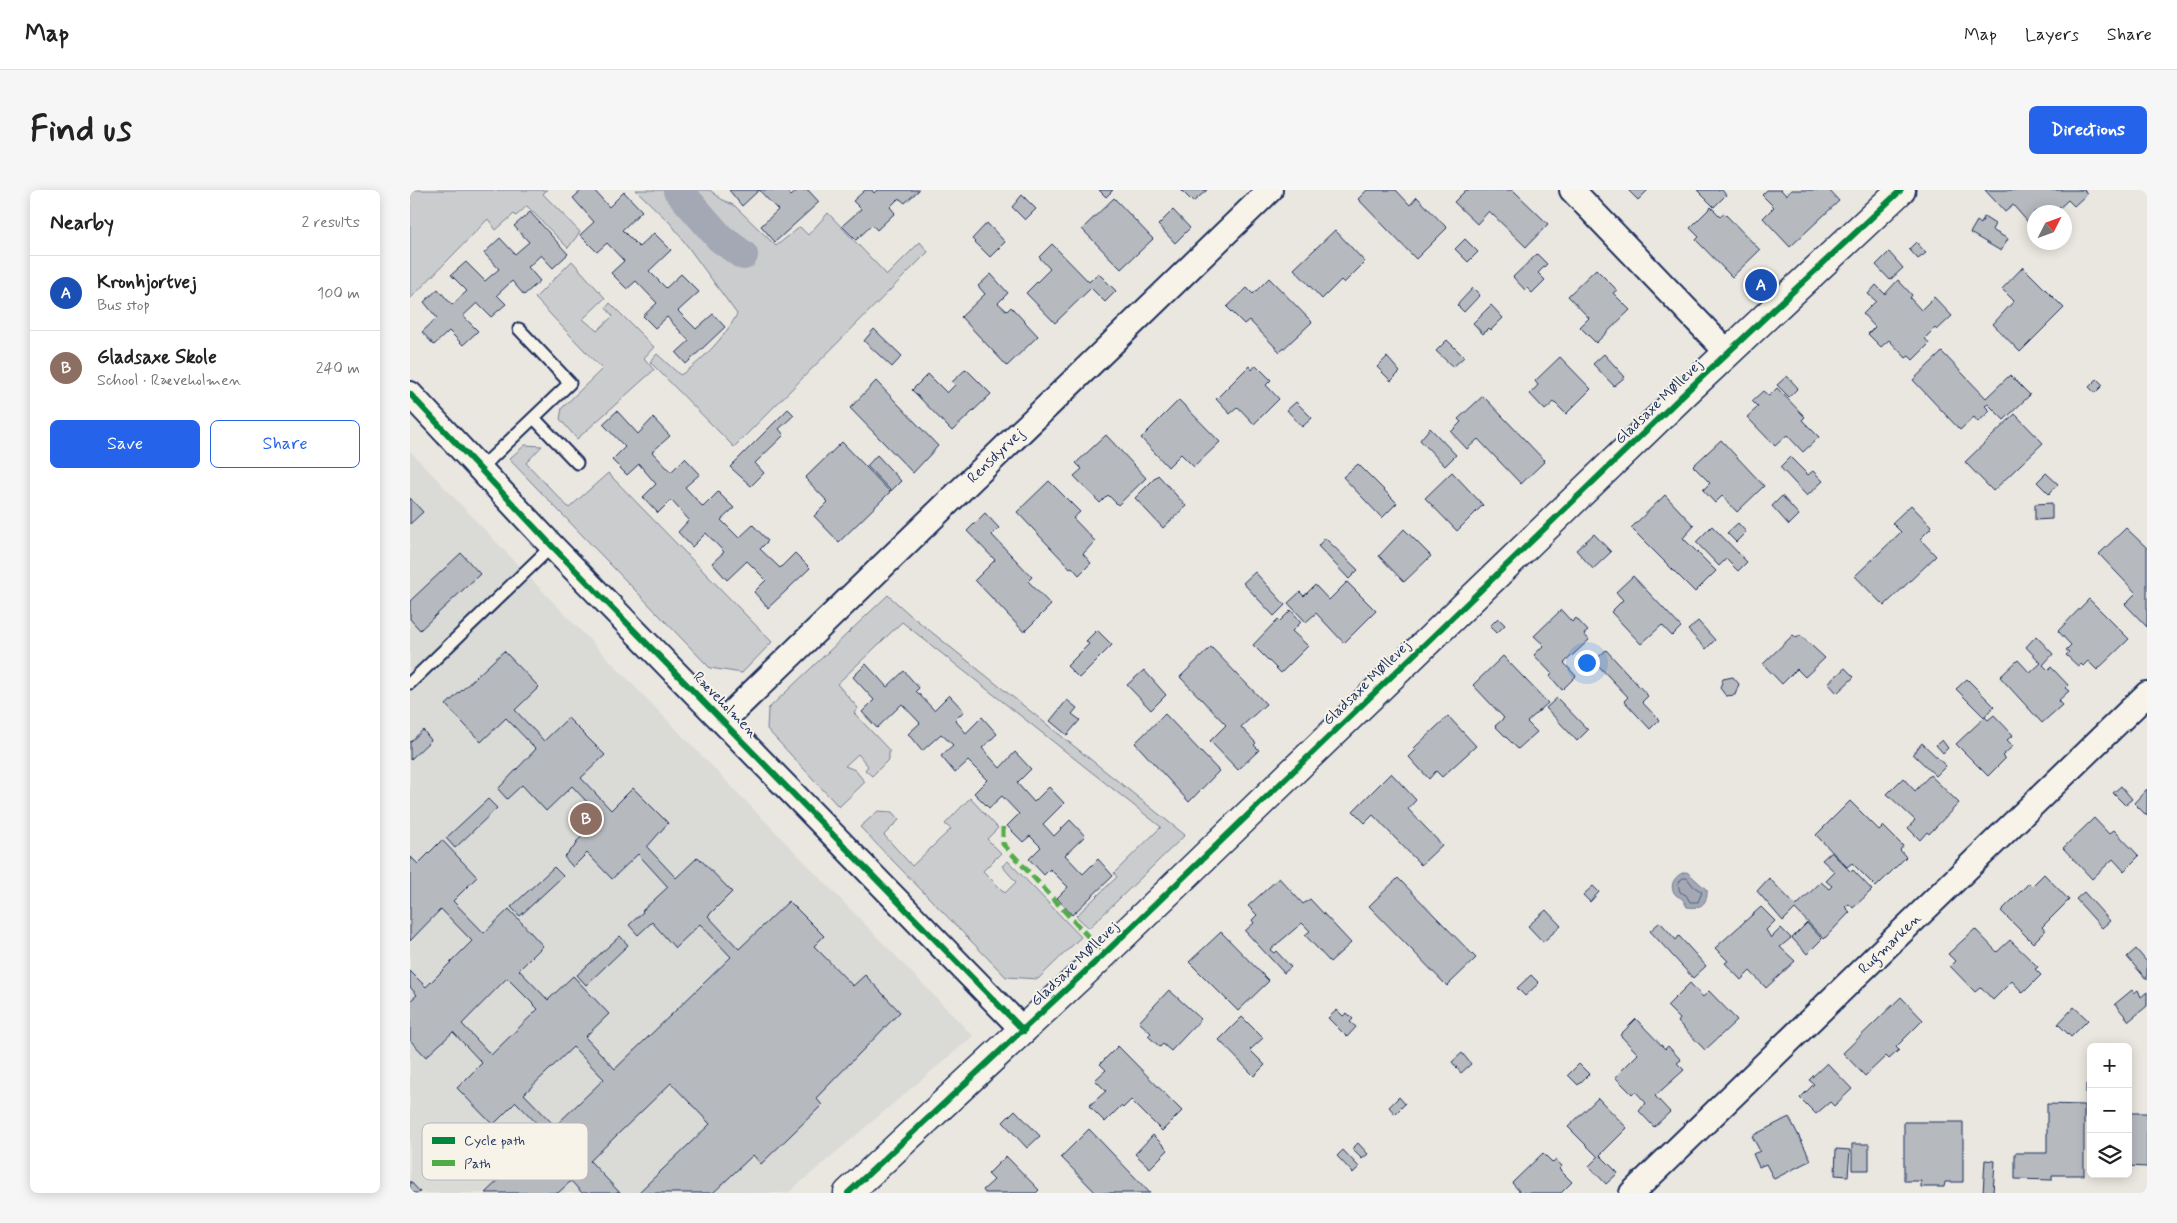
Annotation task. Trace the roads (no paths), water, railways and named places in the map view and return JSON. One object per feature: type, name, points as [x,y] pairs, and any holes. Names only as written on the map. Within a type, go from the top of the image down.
[{"type":"street","name":"Rensdyrvej","points":[[722,721],[1270,190]]},
{"type":"street","points":[[1572,190],[1728,353]]},
{"type":"street","name":"Gladsaxe Møllevej","points":[[848,1193],[1024,1031],[1728,353],[1901,190]]},
{"type":"street","name":"Ræveholmen","points":[[410,394],[552,546],[1024,1031]]},
{"type":"street","name":"Rugmarken","points":[[1632,1193],[2147,694]]},
{"type":"lane","points":[[480,469],[570,383],[519,329]]},
{"type":"lane","points":[[534,418],[578,463]]},
{"type":"lane","points":[[410,683],[552,546]]},
{"type":"water","points":[[1687,872],[1707,890],[1705,902],[1702,905],[1687,907],[1682,899],[1673,891],[1672,888],[1676,877]]},
{"type":"waterway","points":[[678,190],[720,238],[743,255]]},
{"type":"place","name":"Kronhjortvej","points":[[1761,285]]},
{"type":"place","name":"Gladsaxe Skole","points":[[586,819]]}]
